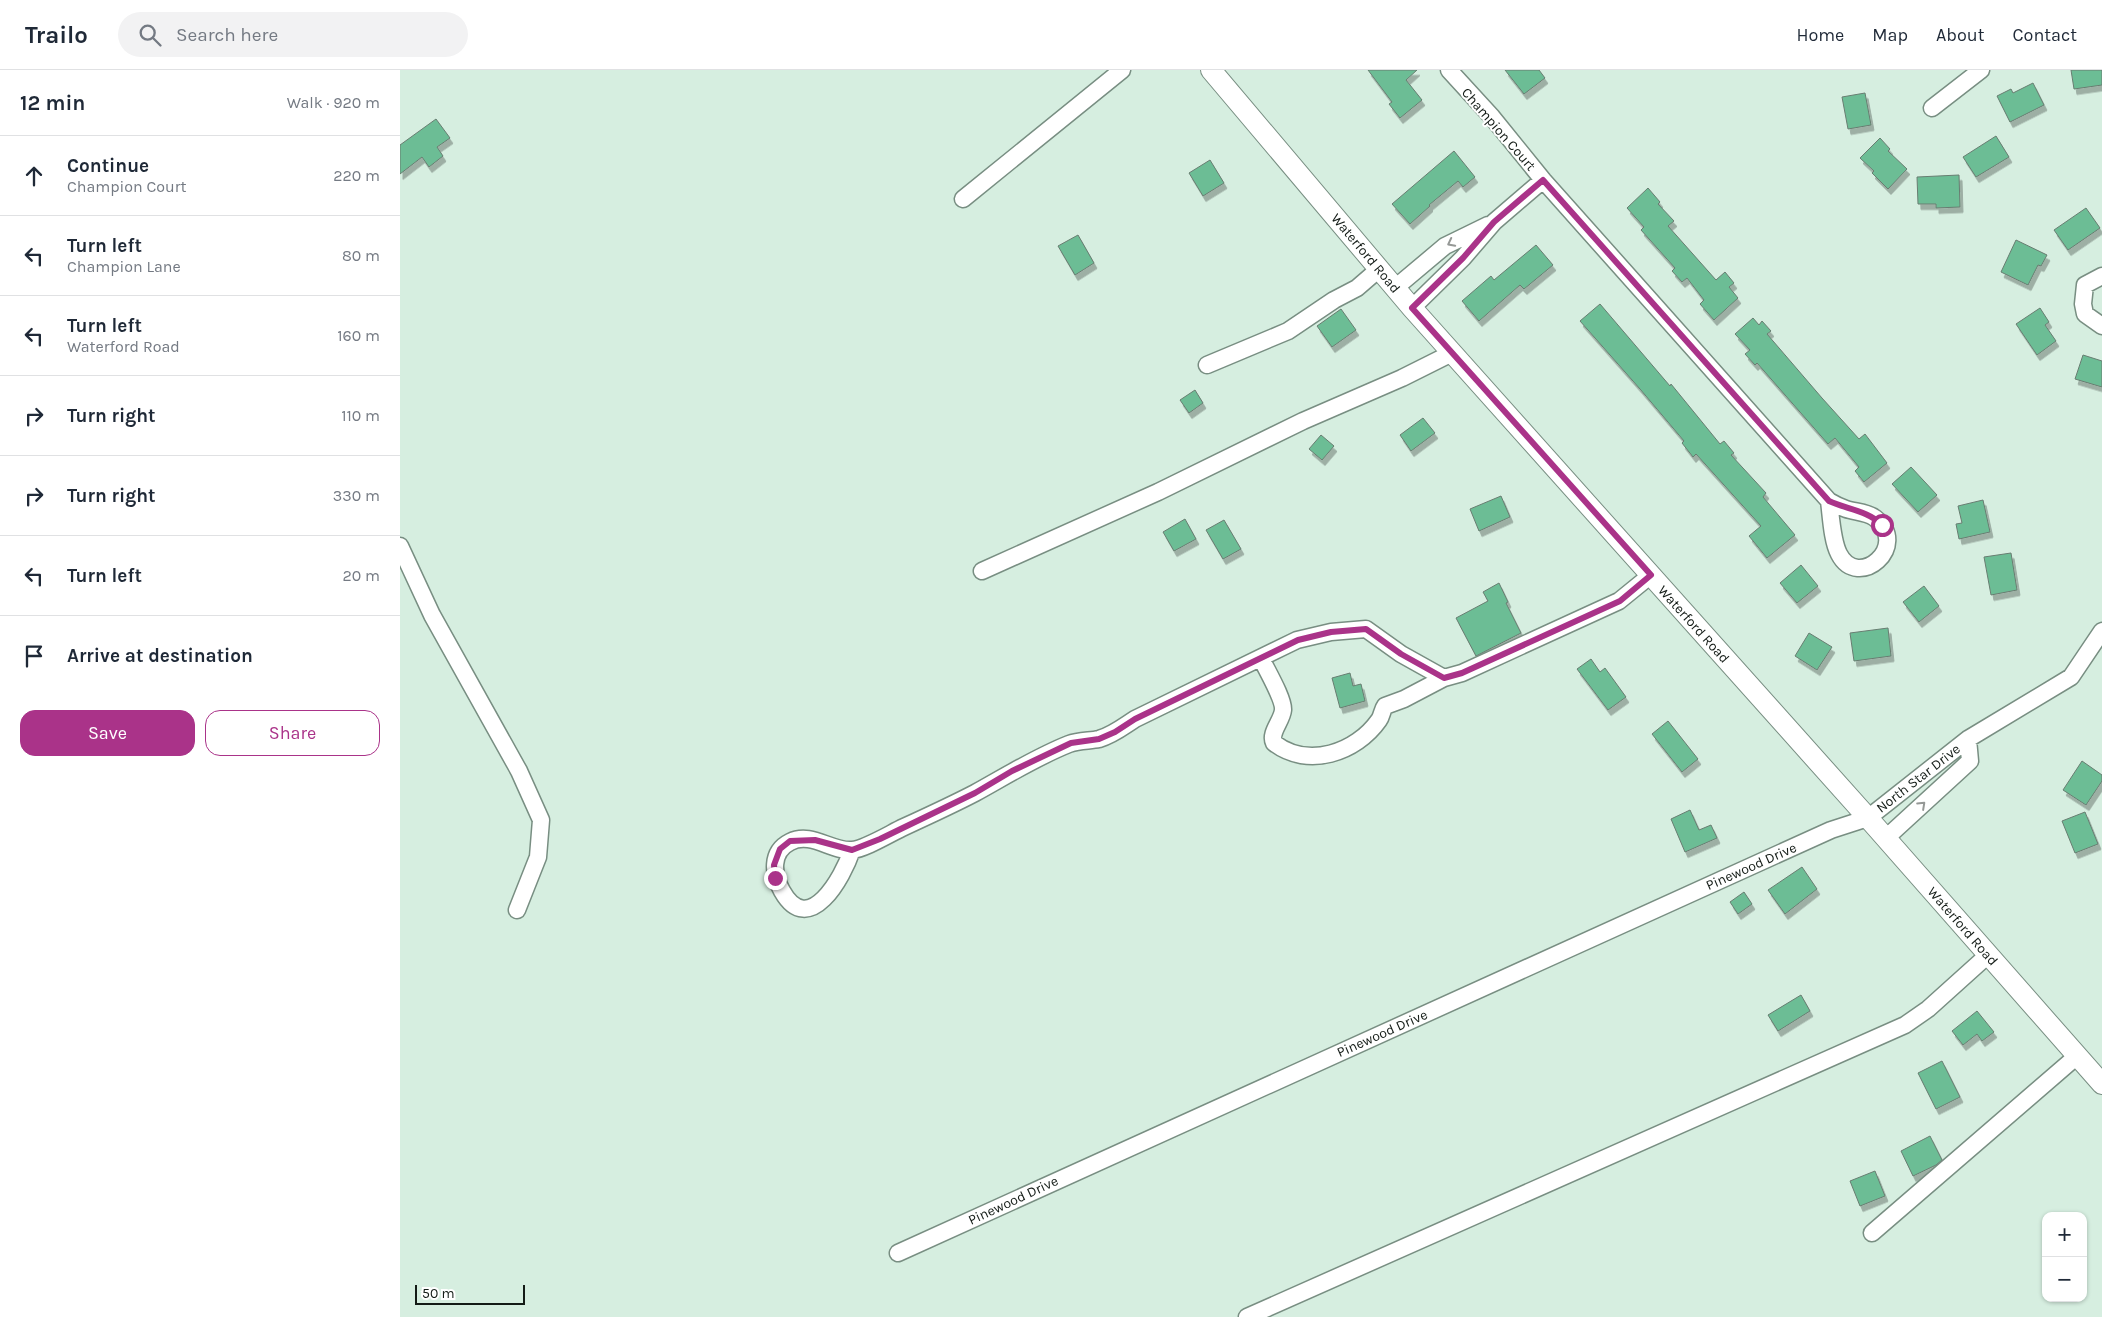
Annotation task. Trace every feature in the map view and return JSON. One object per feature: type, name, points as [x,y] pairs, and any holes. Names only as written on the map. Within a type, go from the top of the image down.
[{"type":"main road","name":"Waterford Road","points":[[1211,70],[1412,308],[1886,838],[2102,1084]]},
{"type":"street","points":[[963,199],[1122,70]]},
{"type":"street","name":"Champion Court","points":[[1449,70],[1492,117],[1543,180],[1829,501]]},
{"type":"street","points":[[1932,108],[1980,70]]},
{"type":"street","points":[[1412,308],[1463,258],[1494,222],[1543,180]]},
{"type":"street","points":[[1395,288],[1444,246],[1494,222]]},
{"type":"street","points":[[1206,365],[1288,331],[1334,300],[1357,288],[1379,269]]},
{"type":"street","points":[[2102,276],[2085,285],[2083,304],[2085,314],[2102,326]]},
{"type":"street","points":[[982,571],[1158,492],[1303,421],[1402,378],[1452,353]]},
{"type":"street","points":[[400,546],[432,616],[519,771],[541,820],[538,857],[518,910]]},
{"type":"street","points":[[1261,658],[1284,706],[1282,719],[1273,734],[1274,744],[1293,754],[1310,757],[1333,753],[1350,746],[1362,738],[1381,718],[1384,706],[1404,699],[1444,678],[1462,673],[1620,601],[1651,575]]},
{"type":"street","points":[[852,850],[837,883],[826,899],[814,906],[802,909],[789,903],[775,878],[774,865],[780,849],[790,841],[815,840],[852,850],[880,839],[975,793],[1012,771],[1071,743],[1099,739],[1115,732],[1144,714],[1298,640],[1331,632],[1366,629],[1401,654],[1444,678]]},
{"type":"street","name":"North Star Drive","points":[[1868,818],[1968,739],[2071,677],[2102,631]]},
{"type":"street","name":"North Star Drive","points":[[1886,838],[1970,761],[1968,739]]},
{"type":"street","name":"Pinewood Drive","points":[[898,1253],[1832,830],[1868,818]]},
{"type":"street","points":[[1247,1317],[1905,1024],[1928,1009],[1988,955]]},
{"type":"street","points":[[1872,1233],[2077,1056]]},
{"type":"building","points":[[1368,70],[1417,70],[1406,80],[1422,100],[1400,118],[1389,104],[1392,102]]},
{"type":"building","points":[[1505,70],[1539,70],[1545,78],[1524,94]]},
{"type":"building","points":[[2071,70],[2102,70],[2102,85],[2074,89]]},
{"type":"building","points":[[2033,83],[2044,105],[2010,122],[1997,96],[2011,89],[2013,93]]},
{"type":"building","points":[[1865,93],[1871,125],[1848,129],[1842,97]]},
{"type":"building","points":[[436,119],[450,138],[437,147],[443,156],[429,167],[422,157],[400,174],[400,145]]},
{"type":"building","points":[[1996,136],[2009,157],[1976,177],[1963,157]]},
{"type":"building","points":[[1880,138],[1890,149],[1888,151],[1907,169],[1888,189],[1872,173],[1874,171],[1860,158]]},
{"type":"building","points":[[1454,151],[1475,177],[1463,187],[1458,181],[1410,224],[1392,204]]},
{"type":"building","points":[[1210,160],[1224,183],[1203,196],[1189,173]]},
{"type":"building","points":[[1959,175],[1960,207],[1936,208],[1936,204],[1918,204],[1917,177]]},
{"type":"building","points":[[1648,188],[1660,202],[1658,204],[1674,221],[1668,226],[1716,280],[1725,272],[1734,283],[1729,287],[1738,298],[1714,320],[1700,304],[1704,300],[1687,278],[1682,282],[1672,271],[1675,268],[1641,230],[1644,227],[1627,208]]},
{"type":"building","points":[[2086,208],[2100,228],[2068,250],[2054,230]]},
{"type":"building","points":[[1078,235],[1094,263],[1075,275],[1058,246]]},
{"type":"building","points":[[2016,240],[2047,255],[2041,266],[2038,265],[2028,285],[2001,272]]},
{"type":"building","points":[[1536,245],[1553,265],[1524,289],[1520,285],[1479,321],[1462,301],[1491,276],[1494,280]]},
{"type":"building","points":[[1600,304],[1670,386],[1671,384],[1720,444],[1724,441],[1734,453],[1731,455],[1766,493],[1763,497],[1795,535],[1767,558],[1749,536],[1761,526],[1696,454],[1693,457],[1682,443],[1684,441],[1580,321]]},
{"type":"building","points":[[2040,308],[2049,322],[2045,325],[2056,341],[2037,355],[2016,324]]},
{"type":"building","points":[[1341,309],[1356,330],[1332,347],[1317,326]]},
{"type":"building","points":[[1753,318],[1759,325],[1762,321],[1771,331],[1767,334],[1822,398],[1859,439],[1865,434],[1887,463],[1864,482],[1855,471],[1859,467],[1835,438],[1828,444],[1757,363],[1755,365],[1745,354],[1750,350],[1735,334]]},
{"type":"building","points":[[2083,355],[2102,361],[2102,387],[2075,379]]},
{"type":"building","points":[[1195,390],[1203,403],[1189,413],[1180,400]]},
{"type":"building","points":[[1423,418],[1435,433],[1411,451],[1400,435]]},
{"type":"building","points":[[1321,435],[1334,446],[1322,460],[1309,449]]},
{"type":"building","points":[[1911,467],[1937,495],[1918,512],[1892,484]]},
{"type":"building","points":[[1501,496],[1510,517],[1479,531],[1470,509]]},
{"type":"building","points":[[1983,500],[1990,532],[1959,539],[1956,524],[1962,523],[1958,506]]},
{"type":"building","points":[[1185,519],[1196,539],[1174,551],[1163,532]]},
{"type":"building","points":[[1224,520],[1241,549],[1223,559],[1206,530]]},
{"type":"building","points":[[2011,553],[2017,590],[1991,595],[1984,557]]},
{"type":"building","points":[[1801,565],[1818,586],[1797,603],[1780,583]]},
{"type":"building","points":[[1499,583],[1508,602],[1506,603],[1521,633],[1476,656],[1456,618],[1488,601],[1483,592]]},
{"type":"building","points":[[1924,586],[1939,606],[1919,622],[1903,602]]},
{"type":"building","points":[[1888,628],[1891,656],[1854,661],[1850,633]]},
{"type":"building","points":[[1809,633],[1832,647],[1817,670],[1795,656]]},
{"type":"building","points":[[1591,659],[1600,672],[1605,668],[1626,697],[1608,710],[1577,669]]},
{"type":"building","points":[[1350,673],[1353,686],[1361,684],[1365,701],[1340,708],[1332,678]]},
{"type":"building","points":[[1668,721],[1698,759],[1682,772],[1652,734]]},
{"type":"building","points":[[2082,761],[2102,775],[2102,781],[2086,805],[2063,790]]},
{"type":"building","points":[[1690,810],[1699,830],[1711,825],[1717,838],[1685,852],[1671,819]]},
{"type":"building","points":[[2085,812],[2098,844],[2075,853],[2062,821]]},
{"type":"building","points":[[1802,867],[1817,889],[1785,914],[1768,890]]},
{"type":"building","points":[[1744,892],[1752,904],[1738,914],[1730,902]]},
{"type":"building","points":[[1801,995],[1810,1011],[1778,1031],[1768,1015]]},
{"type":"building","points":[[1977,1011],[1994,1032],[1982,1041],[1977,1034],[1963,1045],[1952,1031]]},
{"type":"building","points":[[1942,1061],[1960,1097],[1936,1109],[1918,1073]]},
{"type":"building","points":[[1930,1136],[1942,1160],[1913,1176],[1901,1151]]},
{"type":"building","points":[[1875,1171],[1885,1196],[1860,1206],[1850,1181]]},
{"type":"route","points":[[775,878],[774,865],[780,849],[790,841],[800,839],[815,840],[835,847],[852,850],[880,839],[975,793],[1012,771],[1071,743],[1099,739],[1115,732],[1169,701],[1298,640],[1331,632],[1366,629],[1401,654],[1444,678],[1462,673],[1620,601],[1651,575],[1412,308],[1463,258],[1494,222],[1543,180],[1829,501],[1846,509],[1874,517],[1882,525]]}]
